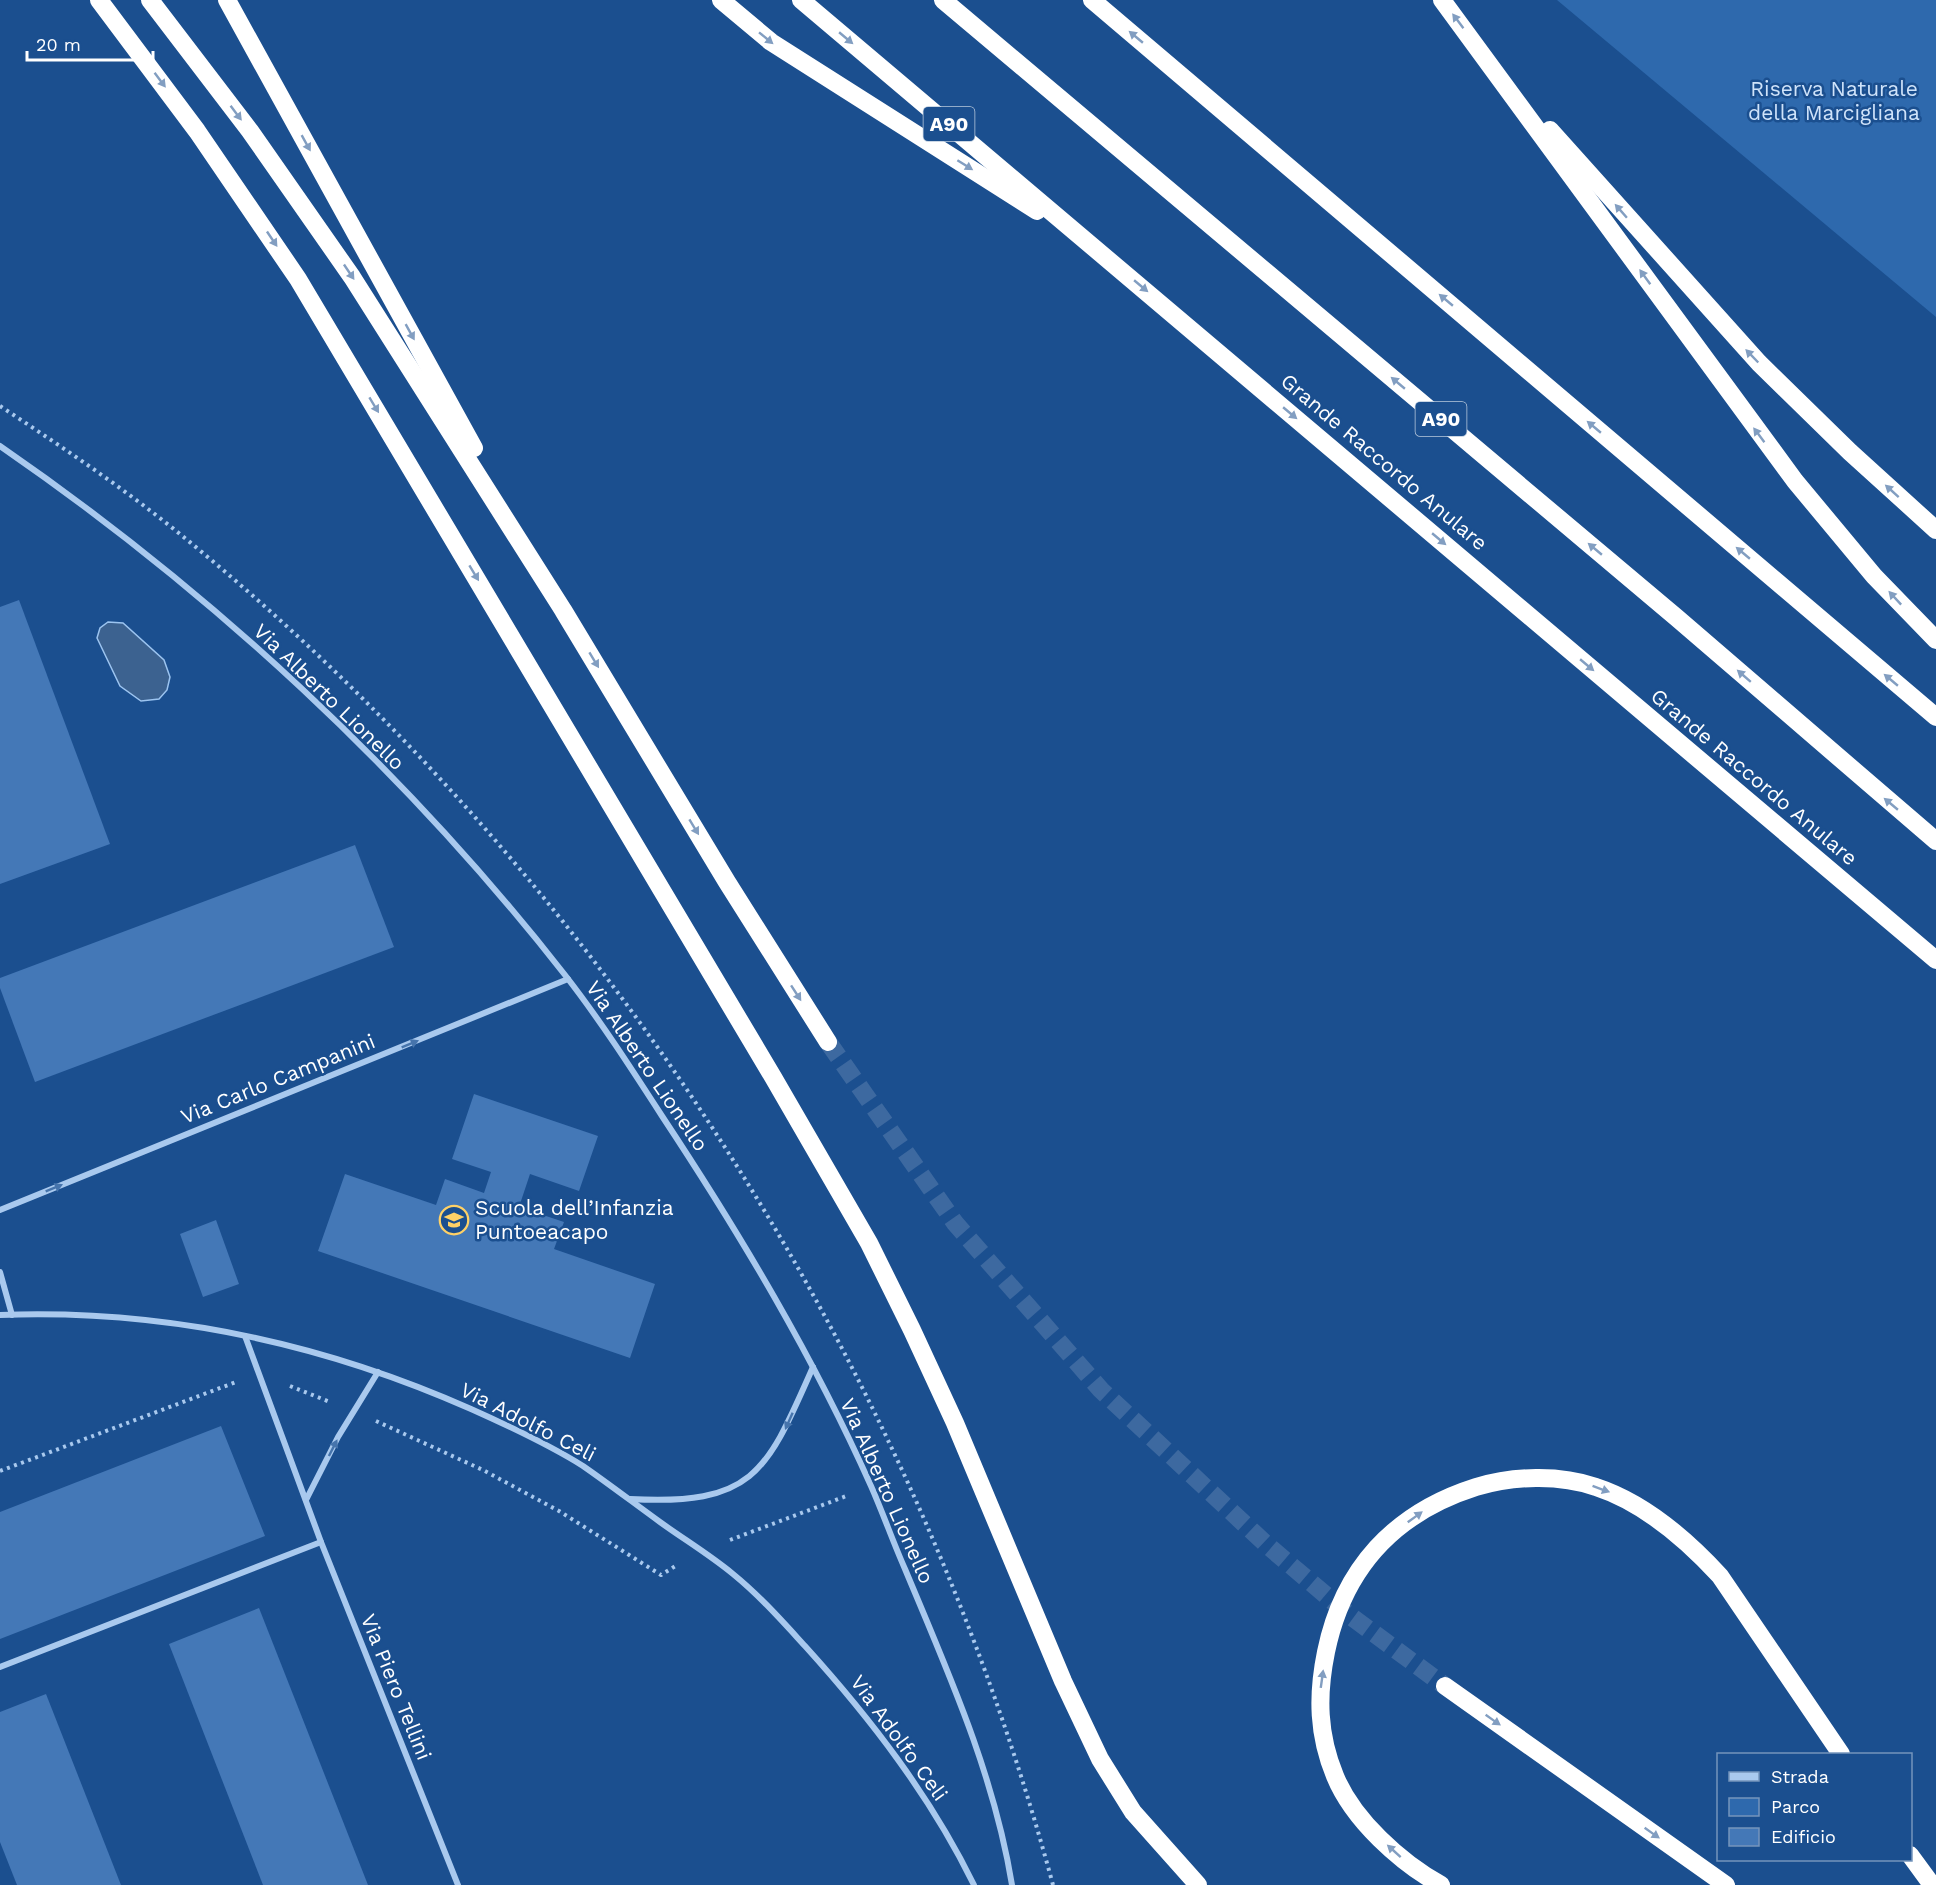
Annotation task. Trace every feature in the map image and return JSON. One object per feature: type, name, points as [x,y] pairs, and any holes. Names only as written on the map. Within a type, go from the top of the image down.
[{"type":"highway","points":[[99,0],[197,131],[298,279],[774,1077],[869,1243],[912,1330],[955,1423],[1063,1681],[1100,1760],[1133,1812],[1198,1885]]},
{"type":"highway","points":[[150,0],[244,123],[324,236],[563,610],[727,882],[828,1042]]},
{"type":"highway","points":[[227,0],[563,610]]},
{"type":"highway","points":[[721,0],[771,42],[1097,249]]},
{"type":"highway","name":"Grande Raccordo Anulare","points":[[801,0],[1936,960]]},
{"type":"highway","name":"A90","points":[[943,0],[1668,610],[1936,841]]},
{"type":"highway","points":[[1092,0],[1936,717]]},
{"type":"highway","points":[[1442,0],[1788,472],[1874,576],[1936,640]]},
{"type":"highway","points":[[1474,42],[1716,318],[1803,408],[1936,530]]},
{"type":"highway","points":[[1441,1885],[1391,1850],[1352,1804],[1336,1779],[1327,1754],[1321,1730],[1320,1698],[1329,1637],[1336,1613],[1353,1576],[1383,1540],[1435,1503],[1464,1491],[1504,1480],[1574,1482],[1616,1494],[1659,1521],[1698,1552],[1720,1576],[1840,1753]]},
{"type":"highway","points":[[1445,1686],[1726,1885]]},
{"type":"highway","points":[[1912,1856],[1932,1885]]},
{"type":"street","name":"Via Alberto Lionello","points":[[0,446],[144,550],[297,686],[419,807],[525,926],[568,979],[624,1057],[725,1211],[813,1367],[871,1487],[975,1741],[1000,1824],[1012,1885]]},
{"type":"street","name":"Via Carlo Campanini","points":[[0,1210],[568,979]]},
{"type":"street","points":[[0,1272],[12,1315]]},
{"type":"street","name":"Via Adolfo Celi","points":[[0,1316],[134,1318],[245,1336],[310,1351],[430,1391],[550,1448],[702,1550],[767,1604],[861,1710],[901,1763],[974,1885]]},
{"type":"street","name":"Via Piero Tellini","points":[[245,1336],[321,1542],[458,1885]]},
{"type":"street","points":[[629,1499],[656,1501],[702,1497],[722,1492],[752,1475],[778,1443],[813,1367]]},
{"type":"street","points":[[306,1500],[338,1437],[378,1372]]},
{"type":"street","points":[[0,1667],[321,1542]]},
{"type":"path","points":[[661,1575],[702,1550],[903,1474]]},
{"type":"green space","name":"Riserva Naturale della Marcigliana","points":[[1557,0],[1936,0],[1936,317]]},
{"type":"shaded area","points":[[108,622],[123,623],[164,660],[170,677],[167,690],[159,699],[141,701],[120,686],[97,638],[100,628]]},
{"type":"building","points":[[19,600],[110,844],[0,884],[0,607]]},
{"type":"building","points":[[355,845],[394,947],[35,1082],[0,988],[0,978]]},
{"type":"building","points":[[474,1094],[598,1136],[579,1191],[530,1174],[519,1207],[564,1222],[554,1249],[655,1284],[630,1358],[318,1251],[345,1174],[436,1205],[445,1179],[484,1193],[491,1172],[452,1159]]},
{"type":"building","points":[[216,1220],[239,1284],[203,1297],[180,1234]]},
{"type":"building","points":[[221,1426],[265,1536],[0,1639],[0,1512]]},
{"type":"building","points":[[259,1608],[368,1885],[263,1885],[169,1644]]},
{"type":"building","points":[[46,1694],[121,1885],[17,1885],[0,1842],[0,1712]]},
{"type":"tunnel","points":[[828,1042],[955,1223],[1101,1390],[1267,1545],[1349,1615],[1445,1686]]},
{"type":"place","name":"Scuola dell’Infanzia Puntoeacapo","points":[[454,1220]]}]
